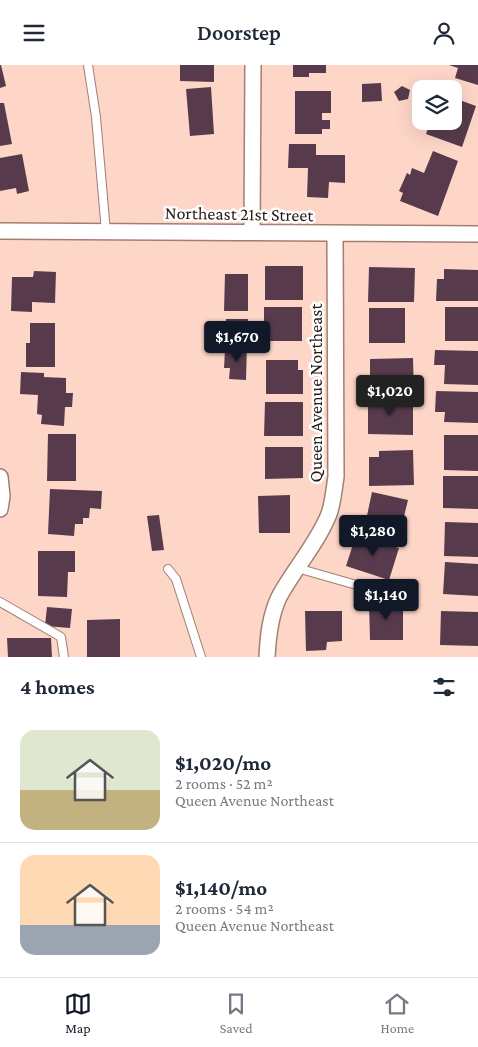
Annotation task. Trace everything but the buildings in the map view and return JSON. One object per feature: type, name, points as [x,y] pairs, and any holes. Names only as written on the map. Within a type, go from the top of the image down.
[{"type":"street","points":[[252,232],[253,65]]},
{"type":"street","name":"Northeast 21st Street","points":[[0,231],[335,234],[477,232]]},
{"type":"street","name":"Queen Avenue Northeast","points":[[267,657],[272,615],[279,598],[329,514],[334,495],[336,477],[335,234]]},
{"type":"street","points":[[0,477],[1,501]]},
{"type":"lane","points":[[88,65],[96,117],[106,231]]},
{"type":"lane","points":[[297,568],[396,596]]},
{"type":"lane","points":[[168,569],[176,579],[201,657]]},
{"type":"lane","points":[[0,602],[61,637],[64,657]]}]
